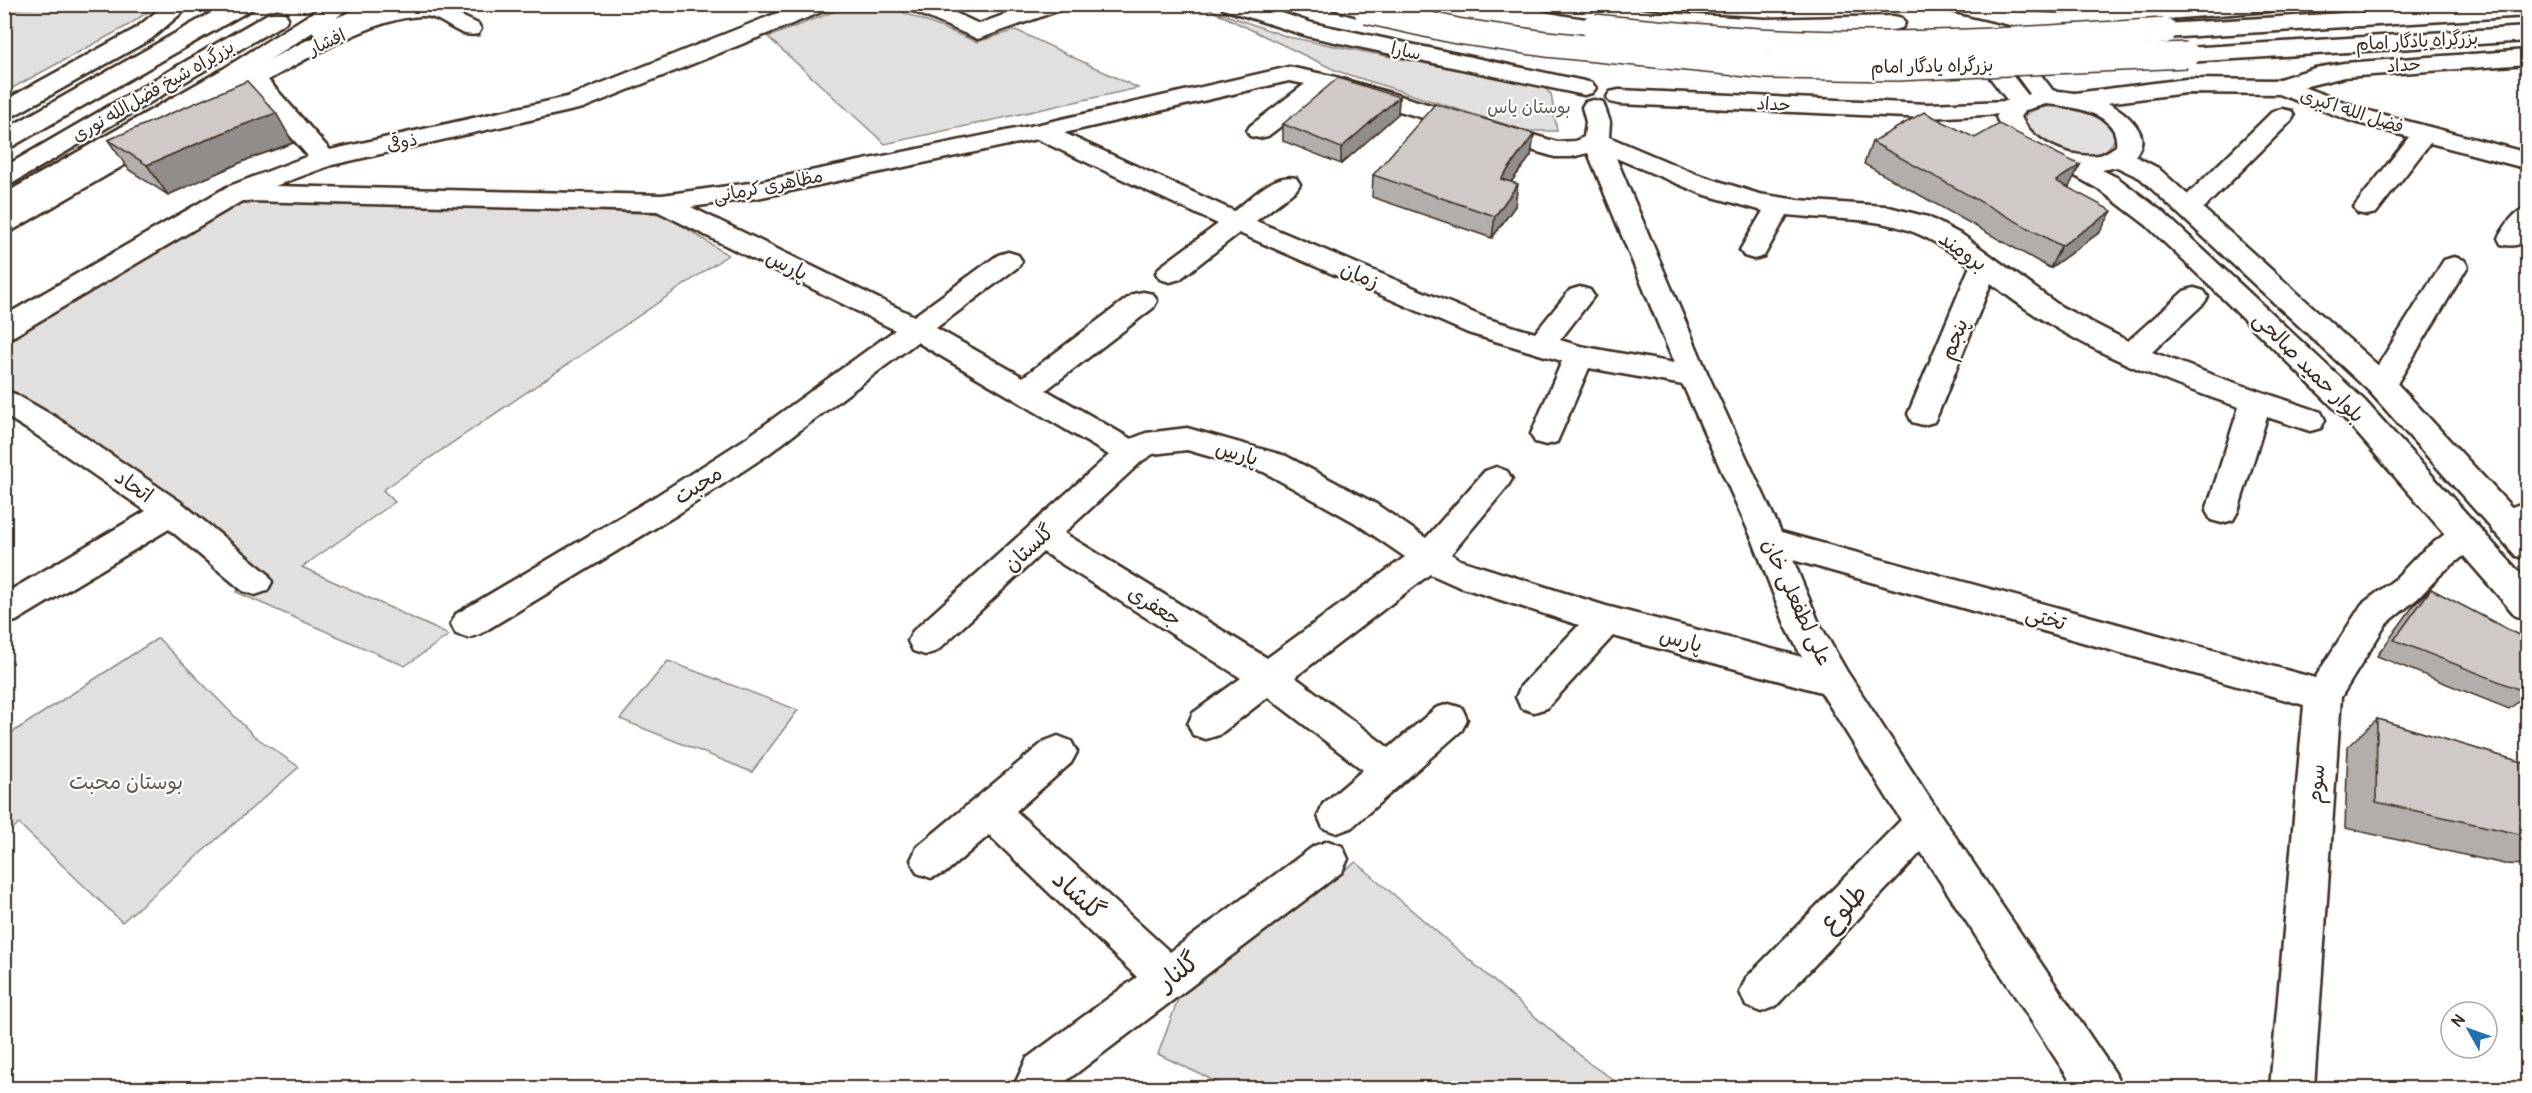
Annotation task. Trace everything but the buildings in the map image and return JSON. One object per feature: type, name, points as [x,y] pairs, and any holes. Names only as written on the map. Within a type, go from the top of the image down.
[{"type":"main road","points":[[143,34],[181,4]]},
{"type":"main road","points":[[4,111],[199,4]]},
{"type":"main road","name":"بزرگراه شیخ فضل‌الله نوری","points":[[4,141],[244,4]]},
{"type":"main road","name":"بزرگراه شیخ فضل‌الله نوری","points":[[4,178],[300,4]]},
{"type":"main road","points":[[4,224],[243,76],[342,4]]},
{"type":"main road","points":[[4,205],[334,26],[389,4]]},
{"type":"main road","name":"ذوقی","points":[[4,329],[236,193],[324,159],[573,104],[821,4]]},
{"type":"main road","points":[[916,4],[978,32],[1055,4]]},
{"type":"main road","name":"سارا","points":[[1231,4],[1316,31],[1590,94]]},
{"type":"main road","name":"بزرگراه یادگار امام","points":[[1341,4],[1457,31],[1546,44],[1768,66],[1897,68],[2070,62],[2528,34]]},
{"type":"main road","points":[[2269,4],[2151,25],[2150,36],[2153,45],[2165,56],[2194,71],[2282,87]]},
{"type":"main road","points":[[1954,5],[2014,19],[2162,23]]},
{"type":"main road","points":[[1954,5],[1991,26],[2026,102]]},
{"type":"main road","points":[[1529,15],[1599,8],[1645,19],[1733,26],[1837,28],[1894,23]]},
{"type":"main road","name":"علی لطفعلی خان","points":[[1599,8],[1590,94],[1598,122],[1596,141],[1694,376],[1769,541],[1803,627],[1833,680],[1924,823],[2100,1089]]},
{"type":"main road","name":"افشار","points":[[243,76],[365,24],[405,11],[422,9],[436,11],[470,29]]},
{"type":"main road","name":"بزرگراه یادگار امام","points":[[1529,15],[1760,41],[1885,44],[2048,38],[2162,23],[2528,9]]},
{"type":"main road","name":"حداد","points":[[2282,87],[2315,75],[2344,70],[2528,57]]},
{"type":"main road","name":"مظاهری کرمانی","points":[[236,193],[662,203],[757,190],[1040,131],[1289,74],[1324,81]]},
{"type":"main road","points":[[243,76],[324,159]]},
{"type":"main road","points":[[1259,130],[1324,81],[1555,149],[1573,151],[1585,148],[1596,141]]},
{"type":"main road","points":[[1928,111],[2075,100],[2186,87],[2282,87]]},
{"type":"main road","points":[[2124,126],[2135,116],[2160,104],[2189,98],[2282,87]]},
{"type":"main road","name":"فضل الله اکبری","points":[[2282,87],[2360,116],[2528,161]]},
{"type":"main road","name":"فضل الله اکبری","points":[[2282,87],[2363,104],[2528,147]]},
{"type":"main road","name":"حداد","points":[[1590,94],[1610,106],[1617,102],[1619,97],[1928,111]]},
{"type":"main road","points":[[1928,111],[2021,140],[2062,159],[2094,162],[2117,157],[2126,151],[2130,143],[2124,126],[2104,111],[2075,100]]},
{"type":"main road","points":[[2021,140],[2009,123],[2009,115],[2026,102]]},
{"type":"main road","points":[[2189,208],[2282,116]]},
{"type":"main road","name":"زمان","points":[[1040,131],[1236,222],[1478,326],[1579,356],[1694,376]]},
{"type":"main road","points":[[2367,207],[2424,134]]},
{"type":"main road","name":"برومند","points":[[1596,141],[1715,189],[1779,206],[1847,209],[1897,216],[1935,230],[1955,242],[2049,313],[2132,354],[2256,402],[2310,420]]},
{"type":"main road","name":"بلوار حمید صالحی","points":[[2117,157],[2149,173],[2380,385],[2516,518],[2528,547]]},
{"type":"main road","name":"بلوار حمید صالحی","points":[[2062,159],[2109,184],[2155,219],[2203,264],[2354,409],[2528,606]]},
{"type":"main road","points":[[1170,273],[1287,184]]},
{"type":"main road","name":"پارس","points":[[662,203],[916,329],[1131,453],[1146,444],[1186,439],[1275,464],[1365,513],[1448,569],[1606,620],[1833,680]]},
{"type":"main road","points":[[1754,250],[1779,206]]},
{"type":"main road","points":[[2511,237],[2528,215]]},
{"type":"main road","name":"محبت","points":[[468,624],[668,505],[756,447],[1008,261]]},
{"type":"main road","name":"پنجم","points":[[1923,414],[1984,265]]},
{"type":"main road","points":[[2380,385],[2454,266]]},
{"type":"main road","points":[[1540,346],[1580,296]]},
{"type":"main road","points":[[2132,354],[2194,297]]},
{"type":"main road","points":[[1025,391],[1143,301]]},
{"type":"main road","points":[[1546,434],[1579,356]]},
{"type":"main road","name":"اتحاد","points":[[4,401],[46,426],[171,512],[255,582]]},
{"type":"main road","points":[[2222,511],[2256,402]]},
{"type":"main road","name":"گلستان","points":[[925,641],[1043,536],[1131,453]]},
{"type":"main road","points":[[1206,724],[1429,557],[1496,479]]},
{"type":"main road","points":[[4,611],[171,512]]},
{"type":"main road","name":"جعفری","points":[[1043,536],[1268,676],[1389,769]]},
{"type":"main road","name":"سوم","points":[[2292,1089],[2323,696],[2374,614],[2406,589],[2430,563],[2466,536]]},
{"type":"main road","name":"تختی","points":[[1769,541],[2323,696]]},
{"type":"main road","points":[[1534,697],[1606,620]]},
{"type":"main road","points":[[1337,816],[1449,719]]},
{"type":"main road","points":[[931,860],[1058,752]]},
{"type":"main road","name":"گلشاد","points":[[989,810],[1168,979]]},
{"type":"main road","name":"طلوع","points":[[1761,992],[1924,823]]},
{"type":"main road","name":"گلنار","points":[[1035,1089],[1042,1073],[1328,859]]},
{"type":"green space","points":[[59,5],[158,5],[127,26],[5,92],[5,10]]},
{"type":"green space","points":[[851,5],[885,5],[977,42],[1016,30],[1138,88],[885,144],[768,37]]},
{"type":"green space","name":"بوستان یاس","points":[[1206,8],[1288,37],[1542,86],[1551,94],[1557,131],[1526,131],[1337,71]]},
{"type":"green space","points":[[2055,106],[2073,108],[2099,118],[2111,130],[2115,138],[2103,152],[2085,155],[2064,152],[2045,143],[2031,132],[2025,121],[2032,111]]},
{"type":"green space","points":[[239,196],[664,214],[728,255],[383,490],[395,502],[302,567],[449,635],[405,666],[236,592],[266,573],[173,498],[5,386],[4,334]]},
{"type":"green space","name":"بوستان محبت","points":[[158,638],[253,735],[299,767],[122,922],[19,824],[5,834],[5,737]]},
{"type":"green space","points":[[668,661],[798,710],[752,772],[620,719]]},
{"type":"green space","points":[[1356,862],[1590,1064],[1626,1088],[1229,1088],[1158,1054],[1184,983]]}]
